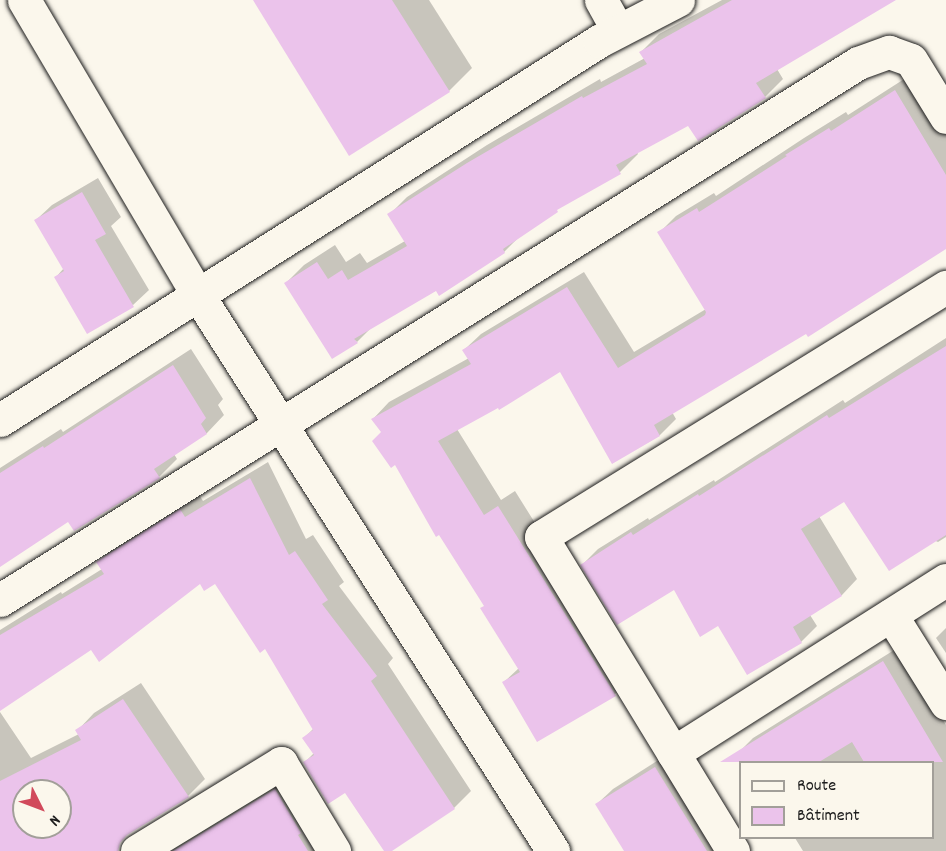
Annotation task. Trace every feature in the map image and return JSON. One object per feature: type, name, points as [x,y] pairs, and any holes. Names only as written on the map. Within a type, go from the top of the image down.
[{"type":"street","points":[[24,0],[198,295],[553,851]]},
{"type":"street","points":[[601,0],[618,31]]},
{"type":"street","points":[[0,420],[618,31],[678,0]]},
{"type":"street","points":[[0,600],[858,63],[889,52],[911,60],[946,117]]},
{"type":"street","points":[[733,851],[541,537],[946,287]]},
{"type":"street","points":[[673,753],[946,580]]},
{"type":"street","points":[[891,615],[946,703]]},
{"type":"street","points":[[137,851],[281,763],[334,851]]},
{"type":"building","points":[[253,0],[392,0],[450,92],[349,156]]},
{"type":"building","points":[[732,0],[896,0],[756,83],[766,98],[698,141],[688,126],[616,165],[621,174],[557,210],[558,212],[503,249],[505,253],[439,296],[436,291],[354,339],[358,343],[332,359],[284,283],[317,262],[328,279],[342,270],[348,280],[407,246],[387,214],[467,163],[582,96],[583,98],[647,64],[639,52]]},
{"type":"building","points":[[895,90],[946,175],[946,249],[808,337],[806,334],[654,425],[660,436],[612,464],[560,372],[499,410],[498,408],[438,441],[484,515],[498,506],[616,696],[537,742],[502,682],[520,672],[480,608],[484,606],[439,535],[436,537],[395,465],[391,468],[372,441],[381,432],[371,419],[471,364],[462,350],[567,287],[618,368],[705,315],[706,312],[657,232],[697,208],[699,212],[787,156],[785,155],[829,128],[831,131]]},
{"type":"building","points":[[82,192],[106,234],[95,240],[134,307],[87,334],[54,277],[64,271],[34,220]]},
{"type":"building","points":[[946,346],[946,535],[889,571],[844,502],[801,529],[842,596],[793,627],[802,643],[747,675],[718,626],[700,637],[674,590],[617,625],[580,565],[631,532],[633,535],[827,415],[829,418]]},
{"type":"building","points":[[173,365],[206,418],[201,424],[207,434],[154,469],[160,478],[74,531],[68,522],[0,567],[0,473],[43,446],[44,448]]},
{"type":"building","points":[[250,478],[289,555],[295,551],[328,600],[322,604],[377,676],[371,681],[455,809],[392,851],[384,851],[345,793],[328,804],[303,762],[314,755],[302,738],[313,730],[265,649],[260,653],[215,584],[204,591],[200,584],[99,662],[91,650],[0,711],[0,635],[104,574],[96,562],[180,509],[185,517]]},
{"type":"building","points":[[883,661],[943,762],[863,761],[852,742],[821,761],[720,762]]},
{"type":"building","points":[[123,699],[189,797],[127,835],[120,843],[118,851],[0,851],[0,781],[81,740],[75,730]]},
{"type":"building","points":[[655,767],[707,851],[624,851],[595,804]]},
{"type":"building","points":[[275,789],[301,833],[298,835],[308,851],[173,851]]}]
